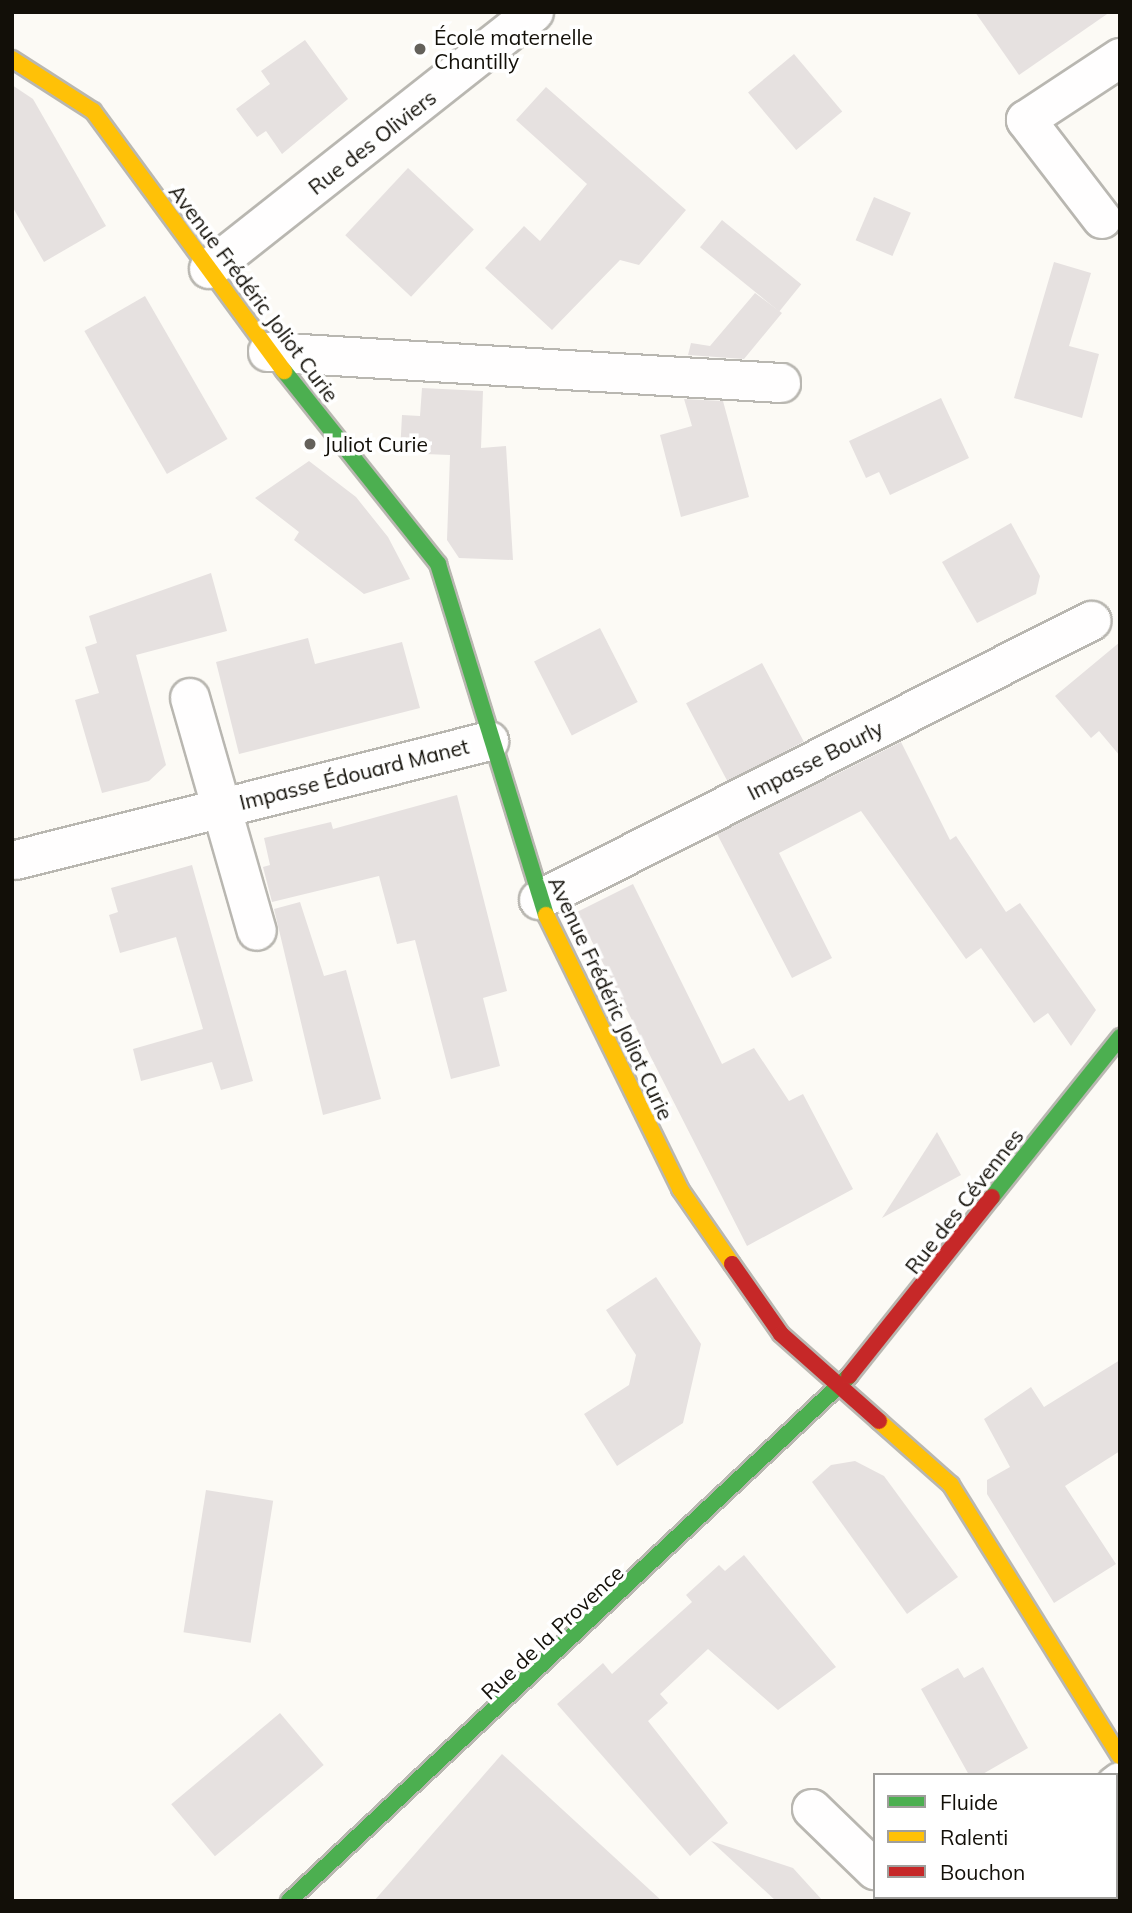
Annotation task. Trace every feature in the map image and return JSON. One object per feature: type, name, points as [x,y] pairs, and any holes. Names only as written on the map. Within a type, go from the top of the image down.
[{"type":"street","name":"Rue des Oliviers","points":[[209,269],[534,12]]},
{"type":"street","points":[[1102,219],[1026,120],[1120,58]]},
{"type":"street","name":"Avenue Frédéric Joliot Curie","points":[[12,59],[93,111],[268,352],[438,564],[468,646],[489,741],[539,900],[680,1189],[781,1334],[839,1389],[907,1439],[951,1485],[1120,1756]]},
{"type":"street","points":[[268,352],[782,383]]},
{"type":"street","name":"Impasse Bourly","points":[[539,900],[1091,621]]},
{"type":"street","name":"Impasse Édouard Manet","points":[[190,698],[218,808],[257,931]]},
{"type":"street","name":"Impasse Édouard Manet","points":[[16,860],[489,741]]},
{"type":"street","name":"Rue des Cévennes","points":[[839,1389],[1120,1037]]},
{"type":"street","name":"Rue de la Provence","points":[[289,1901],[839,1389]]},
{"type":"street","points":[[813,1809],[873,1868]]},
{"type":"building","points":[[975,12],[1110,12],[1019,75]]},
{"type":"building","points":[[305,40],[348,99],[282,154],[266,131],[257,137],[236,109],[270,84],[261,71]]},
{"type":"building","points":[[794,54],[842,111],[796,150],[748,93]]},
{"type":"building","points":[[12,85],[33,99],[106,226],[44,262],[12,206]]},
{"type":"building","points":[[546,87],[686,210],[639,265],[620,260],[552,330],[485,268],[524,226],[540,241],[587,184],[516,120]]},
{"type":"building","points":[[408,168],[474,229],[411,297],[345,235]]},
{"type":"building","points":[[874,197],[911,213],[892,256],[856,240]]},
{"type":"building","points":[[722,220],[801,284],[779,311],[700,247]]},
{"type":"building","points":[[1054,262],[1091,273],[1069,346],[1099,354],[1082,418],[1014,398]]},
{"type":"building","points":[[755,293],[782,313],[744,359],[688,355],[691,343],[710,346]]},
{"type":"building","points":[[145,296],[228,439],[167,474],[84,331]]},
{"type":"building","points":[[422,388],[483,391],[481,448],[506,446],[513,560],[459,558],[447,540],[450,455],[400,453],[402,415],[420,416]]},
{"type":"building","points":[[941,398],[969,458],[890,495],[879,472],[866,478],[849,441]]},
{"type":"building","points":[[684,399],[723,401],[749,497],[681,517],[660,435],[692,426]]},
{"type":"building","points":[[309,461],[356,497],[388,537],[410,579],[364,594],[294,540],[299,532],[255,498]]},
{"type":"building","points":[[1011,523],[1040,576],[1036,594],[977,623],[942,562]]},
{"type":"building","points":[[211,573],[227,631],[136,655],[166,765],[149,781],[102,793],[75,700],[99,693],[85,647],[97,643],[89,616]]},
{"type":"building","points":[[600,628],[638,702],[572,736],[534,662]]},
{"type":"building","points":[[308,638],[315,664],[402,642],[420,708],[239,754],[216,662]]},
{"type":"building","points":[[1120,642],[1120,756],[1099,731],[1091,738],[1055,696]]},
{"type":"building","points":[[762,663],[804,742],[728,782],[686,703]]},
{"type":"building","points":[[901,742],[950,840],[956,836],[1006,912],[1020,903],[1096,1010],[1071,1046],[1048,1013],[1034,1023],[981,948],[966,959],[861,811],[779,853],[832,958],[792,978],[717,834]]},
{"type":"building","points":[[457,795],[507,991],[483,998],[500,1066],[451,1079],[415,940],[397,944],[379,876],[272,902],[263,867],[270,865],[264,838],[331,822],[333,829]]},
{"type":"building","points":[[192,865],[253,1081],[221,1090],[212,1062],[141,1081],[133,1049],[203,1029],[176,937],[120,953],[109,915],[118,912],[111,888]]},
{"type":"building","points":[[633,884],[722,1064],[754,1048],[789,1101],[803,1094],[853,1189],[747,1246],[577,912]]},
{"type":"building","points":[[300,902],[324,976],[346,970],[381,1099],[323,1115],[274,909]]},
{"type":"building","points":[[937,1132],[961,1175],[882,1218]]},
{"type":"building","points":[[656,1277],[701,1344],[683,1423],[617,1466],[584,1414],[629,1385],[636,1355],[606,1310]]},
{"type":"building","points":[[1120,1360],[1120,1451],[1065,1486],[1116,1564],[1054,1603],[987,1494],[987,1480],[1010,1467],[984,1419],[1031,1387],[1044,1407]]},
{"type":"building","points":[[855,1461],[884,1476],[958,1577],[907,1614],[812,1482],[831,1465]]},
{"type":"building","points":[[206,1490],[273,1501],[251,1643],[183,1632]]},
{"type":"building","points":[[744,1555],[836,1667],[778,1710],[708,1649],[660,1694],[668,1703],[648,1721],[728,1823],[690,1856],[557,1704],[603,1663],[612,1674],[692,1602],[686,1595],[719,1565],[725,1571]]},
{"type":"building","points":[[983,1667],[1028,1748],[984,1773],[968,1773],[921,1689],[958,1668],[964,1678]]},
{"type":"building","points":[[280,1713],[324,1765],[215,1856],[171,1804]]},
{"type":"building","points":[[502,1754],[662,1901],[374,1901]]},
{"type":"building","points":[[711,1841],[793,1868],[823,1901],[776,1901]]},
{"type":"traffic: fast","points":[[284,371],[438,564],[546,915]]},
{"type":"traffic: fast","points":[[992,1197],[1120,1037]]},
{"type":"traffic: fast","points":[[289,1901],[849,1376]]},
{"type":"traffic: slow","points":[[12,59],[93,111],[284,371]]},
{"type":"traffic: slow","points":[[546,915],[680,1189],[732,1264]]},
{"type":"traffic: slow","points":[[879,1421],[951,1485],[1120,1756]]},
{"type":"traffic: jam","points":[[849,1376],[992,1197]]},
{"type":"traffic: jam","points":[[732,1264],[781,1334],[879,1421]]},
{"type":"place","name":"École maternelle Chantilly","points":[[420,49]]},
{"type":"place","name":"Juliot Curie","points":[[310,444]]}]
